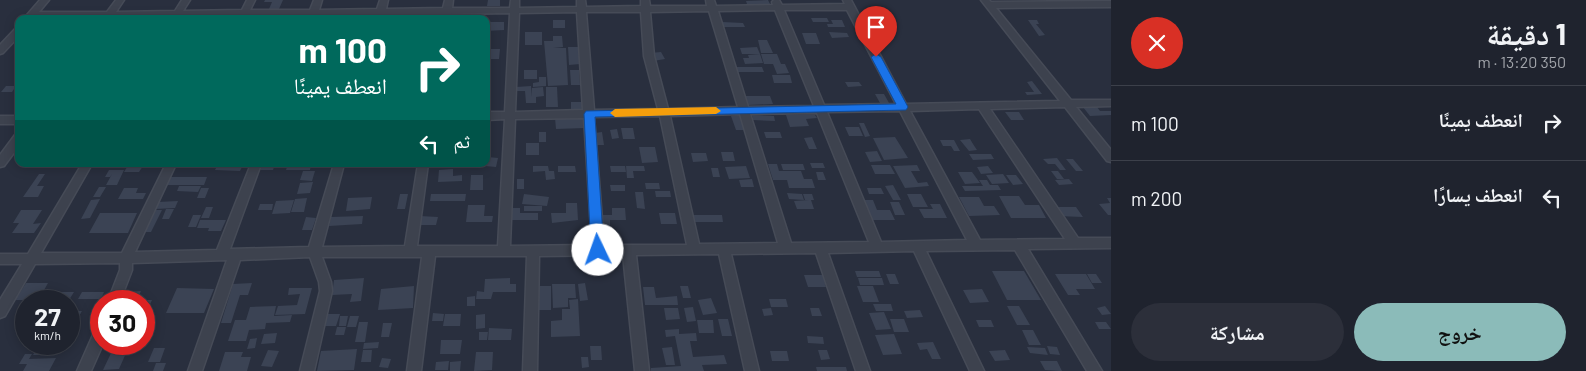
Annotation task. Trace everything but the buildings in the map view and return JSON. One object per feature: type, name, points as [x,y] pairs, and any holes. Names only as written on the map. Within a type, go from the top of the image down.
[{"type":"street","points":[[32,15],[45,0]]},
{"type":"street","points":[[109,15],[120,0]]},
{"type":"street","points":[[177,15],[186,0]]},
{"type":"street","points":[[244,15],[251,0]]},
{"type":"street","points":[[312,15],[318,0]]},
{"type":"street","points":[[379,15],[384,0]]},
{"type":"street","points":[[449,0],[447,15],[514,5],[848,3],[976,245]]},
{"type":"street","points":[[777,3],[877,246]]},
{"type":"street","points":[[988,3],[1111,4]]},
{"type":"street","points":[[988,3],[1111,158]]},
{"type":"street","points":[[504,250],[514,5]]},
{"type":"street","points":[[581,5],[598,250]]},
{"type":"street","points":[[646,5],[648,56],[664,112],[694,250]]},
{"type":"street","points":[[711,5],[786,248]]},
{"type":"street","points":[[1,49],[15,34]]},
{"type":"street","points":[[490,116],[1111,103]]},
{"type":"street","points":[[983,107],[1074,243]]},
{"type":"street","points":[[0,120],[15,120]]},
{"type":"street","points":[[0,164],[15,143]]},
{"type":"street","points":[[0,312],[86,167]]},
{"type":"street","points":[[118,290],[126,270],[126,258],[170,167]]},
{"type":"street","points":[[221,256],[255,167]]},
{"type":"street","points":[[307,371],[326,291],[325,282],[314,252],[339,167]]},
{"type":"street","points":[[410,251],[423,167]]},
{"type":"street","points":[[0,259],[235,256],[314,252],[694,250],[1111,243]]},
{"type":"street","points":[[1019,244],[1095,371]]},
{"type":"street","points":[[918,246],[977,371]]},
{"type":"street","points":[[820,247],[863,371]]},
{"type":"street","points":[[724,249],[752,371]]},
{"type":"street","points":[[530,371],[533,250]]},
{"type":"street","points":[[629,250],[642,371]]},
{"type":"street","points":[[414,371],[429,252]]},
{"type":"street","points":[[195,371],[235,256]]},
{"type":"street","points":[[84,371],[91,355]]},
{"type":"slow traffic","points":[[615,113],[716,111]]},
{"type":"route","points":[[598,250],[590,114],[903,107],[876,57]]}]
